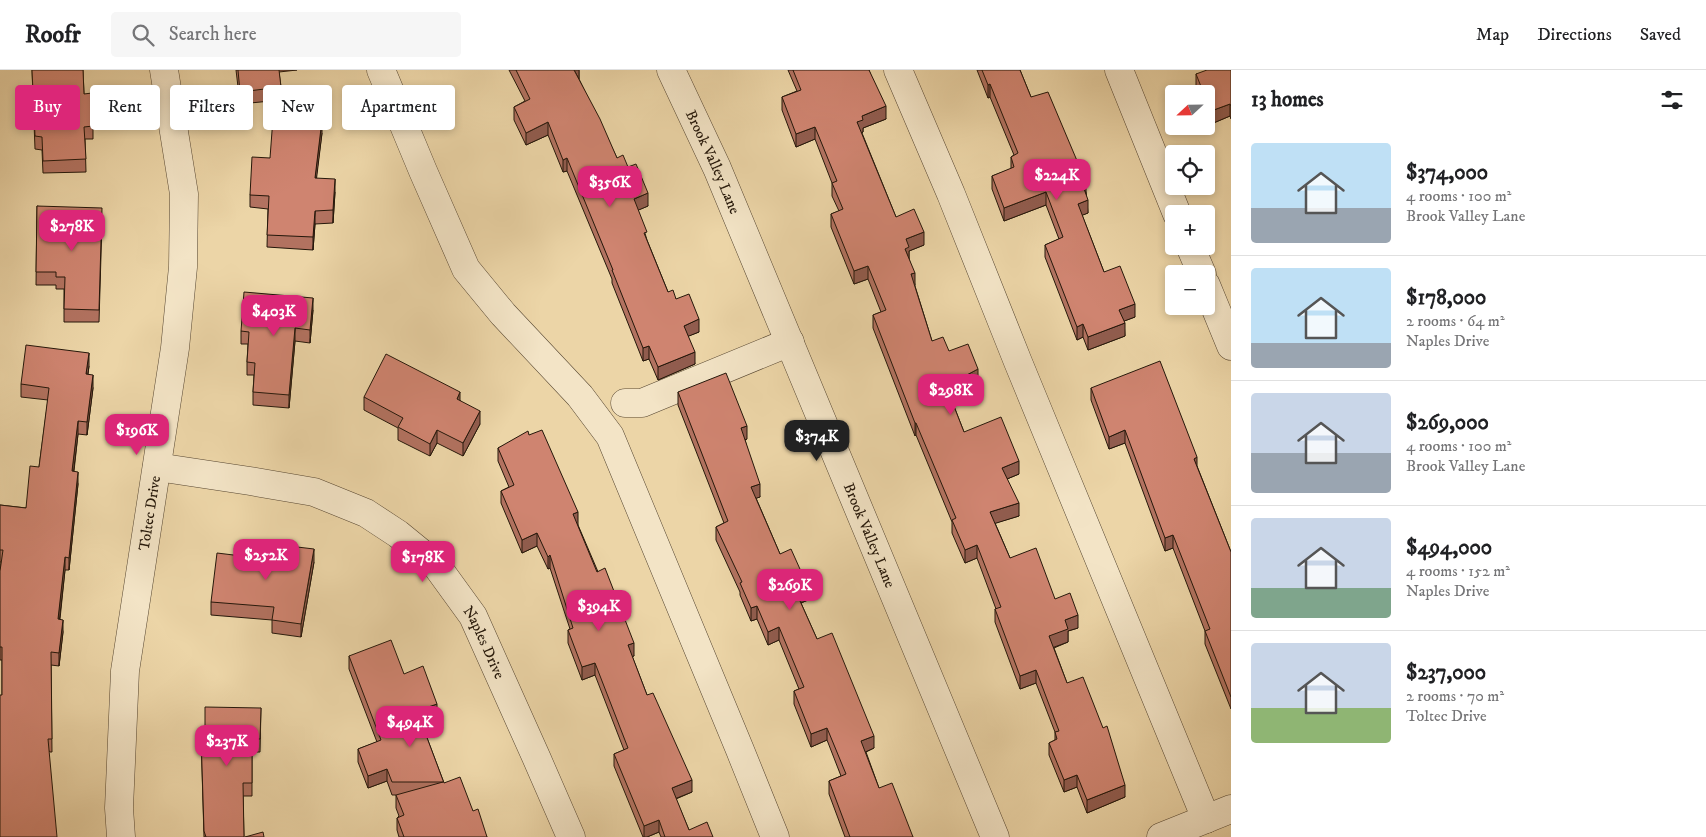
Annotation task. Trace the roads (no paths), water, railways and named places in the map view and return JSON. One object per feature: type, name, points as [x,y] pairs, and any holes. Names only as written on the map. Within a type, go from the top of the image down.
[{"type":"street","name":"Toltec Drive","points":[[121,837],[118,808],[126,671],[175,348],[183,267],[184,194],[164,70]]},
{"type":"street","points":[[381,70],[466,269],[503,314],[580,396],[610,436],[775,837]]},
{"type":"street","name":"Brook Valley Lane","points":[[671,70],[717,168],[995,837]]},
{"type":"street","points":[[898,70],[952,194],[1018,362],[1206,819]]},
{"type":"street","points":[[1119,70],[1173,205]]},
{"type":"street","points":[[1215,307],[1231,346]]},
{"type":"street","points":[[625,402],[642,403],[790,342]]},
{"type":"street","name":"Naples Drive","points":[[157,467],[314,492],[366,513],[398,534],[436,565],[472,616],[538,759],[570,837]]},
{"type":"street","points":[[1161,837],[1231,809]]}]
